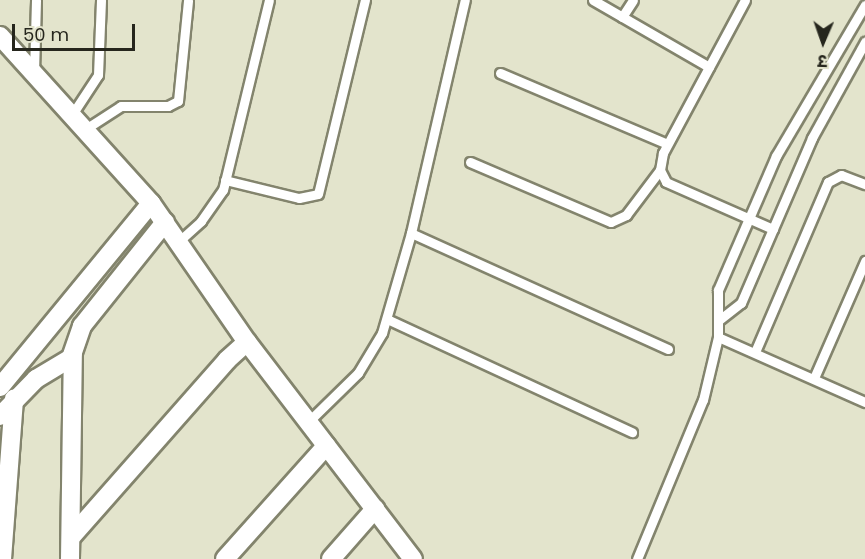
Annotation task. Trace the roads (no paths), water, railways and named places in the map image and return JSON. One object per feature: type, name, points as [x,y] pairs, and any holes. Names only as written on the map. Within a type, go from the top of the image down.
[{"type":"street","points":[[0,36],[87,128],[151,203],[247,342],[413,559]]},
{"type":"street","points":[[2,559],[14,399],[2,381],[151,203]]},
{"type":"street","points":[[70,559],[73,354],[82,326],[165,222]]},
{"type":"street","points":[[72,536],[227,360],[247,342]]},
{"type":"street","points":[[0,416],[14,399],[73,354]]},
{"type":"street","points":[[225,559],[326,446]]},
{"type":"street","points":[[331,559],[375,509]]},
{"type":"lane","points":[[34,72],[36,0]]},
{"type":"lane","points":[[73,113],[98,75],[101,0]]},
{"type":"lane","points":[[87,128],[121,106],[168,106],[178,101],[188,0]]},
{"type":"lane","points":[[178,242],[213,207],[225,180],[269,0]]},
{"type":"lane","points":[[225,180],[299,198],[318,194],[365,0]]},
{"type":"lane","points":[[308,422],[367,362],[387,319],[411,233],[465,0]]},
{"type":"lane","points":[[592,0],[709,67]]},
{"type":"lane","points":[[622,17],[633,0]]},
{"type":"lane","points":[[470,162],[611,222],[626,215],[660,170],[667,144],[745,0]]},
{"type":"lane","points":[[638,559],[703,400],[718,337],[718,290],[776,156],[865,5]]},
{"type":"lane","points":[[719,320],[741,303],[812,138],[865,42]]},
{"type":"lane","points":[[500,73],[667,144]]},
{"type":"lane","points":[[660,170],[666,182],[773,229]]},
{"type":"lane","points":[[755,352],[828,182],[841,175],[865,184]]},
{"type":"lane","points":[[411,233],[668,350]]},
{"type":"lane","points":[[814,378],[865,261]]},
{"type":"lane","points":[[387,319],[632,432]]},
{"type":"lane","points":[[718,337],[865,402]]}]
